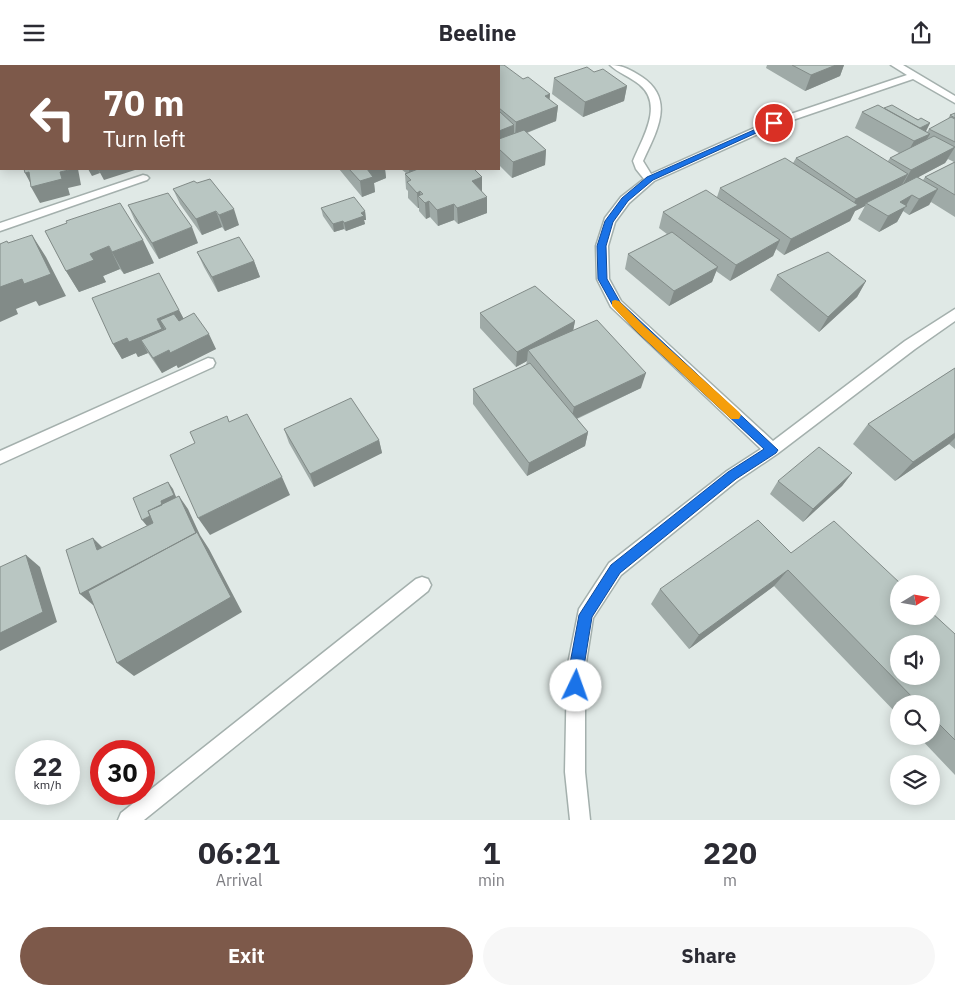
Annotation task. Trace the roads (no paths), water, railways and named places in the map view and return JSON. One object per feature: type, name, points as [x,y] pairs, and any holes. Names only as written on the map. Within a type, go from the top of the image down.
[{"type":"street","points":[[615,65],[646,85],[653,93],[657,102],[656,116],[638,161],[641,169],[650,179]]},
{"type":"street","points":[[896,65],[955,100]]},
{"type":"street","points":[[772,450],[640,329],[616,304],[602,279],[602,246],[609,221],[625,199],[650,179],[774,123],[914,76]]},
{"type":"street","points":[[0,227],[143,178]]},
{"type":"street","points":[[580,820],[575,772],[576,669],[585,615],[615,569],[732,476],[772,450],[910,345],[955,314]]},
{"type":"street","points":[[0,458],[208,363]]},
{"type":"street","points":[[128,820],[422,585]]}]
